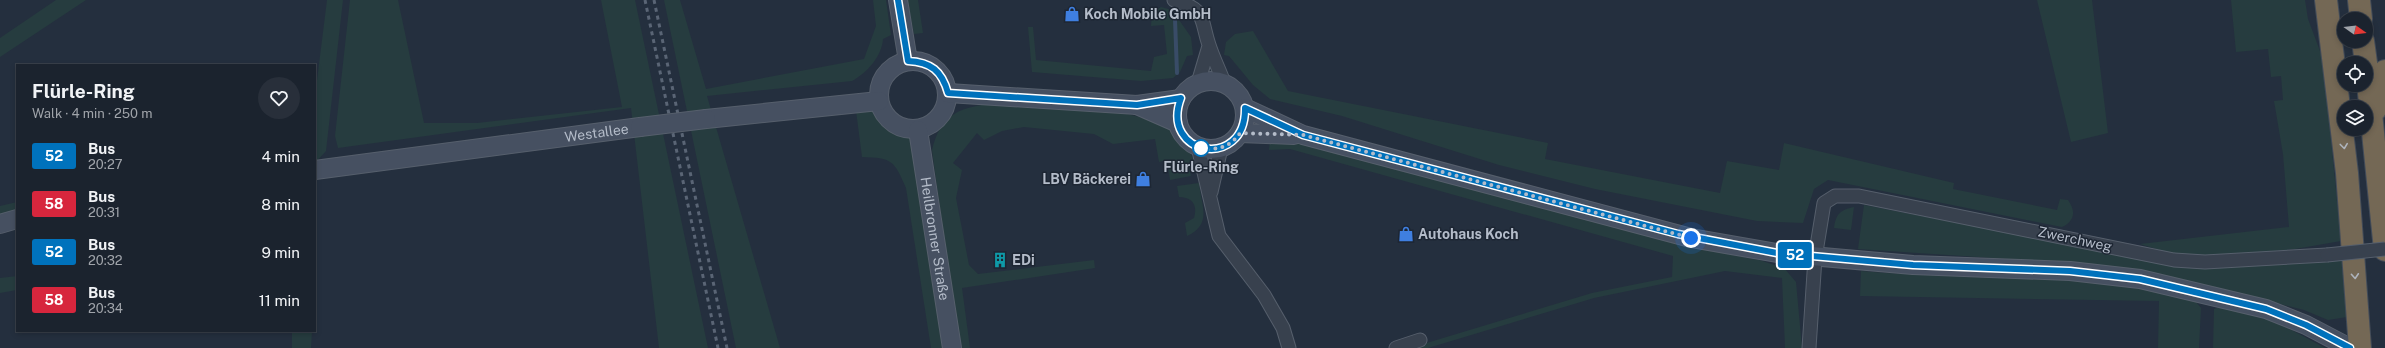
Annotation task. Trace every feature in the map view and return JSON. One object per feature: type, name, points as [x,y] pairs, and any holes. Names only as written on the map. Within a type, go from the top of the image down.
[{"type":"highway","points":[[2326,0],[2348,173],[2360,348]]},
{"type":"highway","points":[[2359,0],[2360,12]]},
{"type":"highway","points":[[2373,115],[2385,71]]},
{"type":"highway","points":[[2373,129],[2385,249]]},
{"type":"main road","points":[[898,0],[908,61]]},
{"type":"main road","points":[[908,61],[922,62],[935,68],[944,79],[948,93],[946,106],[940,117],[930,126],[918,130],[903,128],[892,122],[884,112],[880,101],[880,88],[886,75],[896,66],[908,61]]},
{"type":"main road","points":[[1214,81],[1224,83],[1234,89],[1241,98],[1245,108],[1245,120],[1240,133],[1230,144],[1221,148],[1211,150],[1198,147],[1184,137],[1178,123],[1177,108],[1181,98],[1187,91],[1198,83],[1214,81]]},
{"type":"main road","points":[[948,93],[1137,105],[1181,98]]},
{"type":"main road","name":"Westallee","points":[[316,170],[640,126],[880,101]]},
{"type":"main road","points":[[1137,105],[1178,123]]},
{"type":"main road","points":[[1245,108],[1303,135],[1691,238],[1815,258],[1913,265],[2070,271],[2140,279],[2266,309],[2306,325],[2350,348]]},
{"type":"main road","name":"Heilbronner Straße","points":[[918,130],[952,348]]},
{"type":"main road","points":[[1240,133],[1303,135]]},
{"type":"main road","points":[[0,224],[16,219]]},
{"type":"street","points":[[1174,0],[1193,7],[1203,18],[1209,46],[1224,83]]},
{"type":"street","points":[[1198,83],[1209,46]]},
{"type":"street","points":[[1198,147],[1219,236],[1264,295],[1284,328],[1289,348]]},
{"type":"street","points":[[1210,196],[1221,148]]},
{"type":"street","name":"Zwerchweg","points":[[1809,348],[1815,258],[1824,203],[1835,196],[1859,196],[2174,260],[2205,262],[2327,255],[2385,249]]},
{"type":"street","points":[[1396,348],[1420,340]]},
{"type":"green space","points":[[56,0],[86,0],[0,57],[0,38]]},
{"type":"green space","points":[[327,0],[343,0],[326,151],[316,162],[316,88]]},
{"type":"green space","points":[[350,0],[398,0],[424,123],[477,123],[622,107],[601,0],[635,0],[708,348],[659,348],[631,108],[338,148],[335,136]]},
{"type":"green space","points":[[664,0],[680,0],[706,89],[864,59],[876,26],[873,0],[886,0],[891,35],[883,39],[877,58],[858,78],[852,81],[707,96],[780,348],[736,348]]},
{"type":"green space","points":[[907,0],[918,0],[923,33],[914,34]]},
{"type":"green space","points":[[2037,0],[2092,0],[2108,133],[2071,142]]},
{"type":"green space","points":[[2231,0],[2305,0],[2308,19],[2323,59],[2341,241],[2295,249],[2208,257],[2176,255],[2140,244],[2289,227],[2283,154],[2274,101],[2283,100],[2281,76],[2271,77],[2268,49],[2236,52]]},
{"type":"green space","points":[[1161,7],[1172,10],[1191,37],[1193,55],[1187,56],[1180,72],[1173,78],[1141,81],[1032,72],[1028,27],[1033,27],[1036,60],[1151,71],[1154,57],[1167,54],[1164,25],[1151,26],[1152,13]]},
{"type":"green space","points":[[1253,31],[1288,91],[1548,143],[1545,159],[1720,193],[1727,161],[1779,170],[1784,143],[1954,183],[1953,189],[2057,210],[2060,199],[2068,200],[2071,204],[2073,215],[2070,222],[2062,227],[1828,180],[1814,189],[1803,223],[1757,221],[1595,189],[1499,165],[1342,116],[1270,99],[1253,85],[1229,56],[1224,55],[1226,42],[1235,34]]},
{"type":"green space","points":[[879,101],[886,114],[894,122],[904,127],[918,130],[952,348],[931,348],[906,188],[902,179],[891,162],[880,158],[862,157],[855,103]]},
{"type":"green space","points":[[989,104],[1119,112],[1159,122],[1171,128],[1179,143],[1189,151],[1197,166],[1189,168],[1191,176],[1170,180],[1167,160],[1159,162],[1155,139],[1113,144],[1094,134],[1024,127],[1002,131],[984,140],[977,133],[953,163],[962,170],[956,198],[969,265],[978,274],[1094,260],[1095,268],[962,288],[970,348],[959,348],[932,150],[940,129],[951,116],[967,108]]},
{"type":"green space","points":[[1270,140],[1308,143],[1687,246],[1759,260],[1784,268],[1796,282],[1802,348],[1785,348],[1782,278],[1725,271],[1594,298],[1428,348],[1410,348],[1592,293],[1672,277],[1673,256],[1290,149],[1269,150]]},
{"type":"green space","points":[[1199,183],[1204,213],[1203,220],[1195,231],[1187,236],[1185,223],[1194,218],[1195,209],[1191,200],[1184,197],[1179,197],[1177,186]]},
{"type":"green space","points":[[16,202],[16,212],[0,217],[0,206]]},
{"type":"green space","points":[[1864,205],[2176,265],[2343,258],[2347,317],[2328,320],[2304,310],[2227,291],[2067,263],[1858,249]]},
{"type":"green space","points":[[1854,207],[1851,230],[1834,228],[1836,219],[1840,213]]},
{"type":"green space","points":[[1861,271],[2084,279],[2146,288],[2192,297],[2201,308],[2199,348],[2158,348],[2159,301],[1860,296]]},
{"type":"green space","points":[[16,276],[16,290],[0,293],[0,278]]},
{"type":"green space","points":[[2226,305],[2273,320],[2325,348],[2213,348],[2214,309]]},
{"type":"green space","points":[[292,332],[312,332],[311,348],[292,348]]},
{"type":"waterway","points":[[1175,19],[1177,73]]},
{"type":"railway","points":[[645,0],[718,348]]},
{"type":"railway","points":[[654,0],[727,348]]},
{"type":"bus line","name":"52","points":[[898,0],[908,61],[922,62],[935,68],[944,79],[948,93],[1137,105],[1181,98],[1177,108],[1177,118],[1179,128],[1184,137],[1192,144],[1211,150],[1230,144],[1237,138],[1245,120],[1245,108],[1303,135],[1691,238],[1815,258],[1913,265],[1998,267],[2070,271],[2140,279],[2266,309],[2306,325],[2350,348]]},
{"type":"place","name":"Koch Mobile GmbH","points":[[1072,14]]},
{"type":"place","name":"Flürle-Ring","points":[[1201,148]]},
{"type":"place","name":"LBV Bäckerei","points":[[1143,179]]},
{"type":"place","name":"Autohaus Koch","points":[[1406,234]]},
{"type":"place","name":"EDi","points":[[1000,260]]},
{"type":"route","points":[[1201,148],[1211,150],[1221,148],[1230,144],[1240,133],[1303,135],[1691,238]]}]
